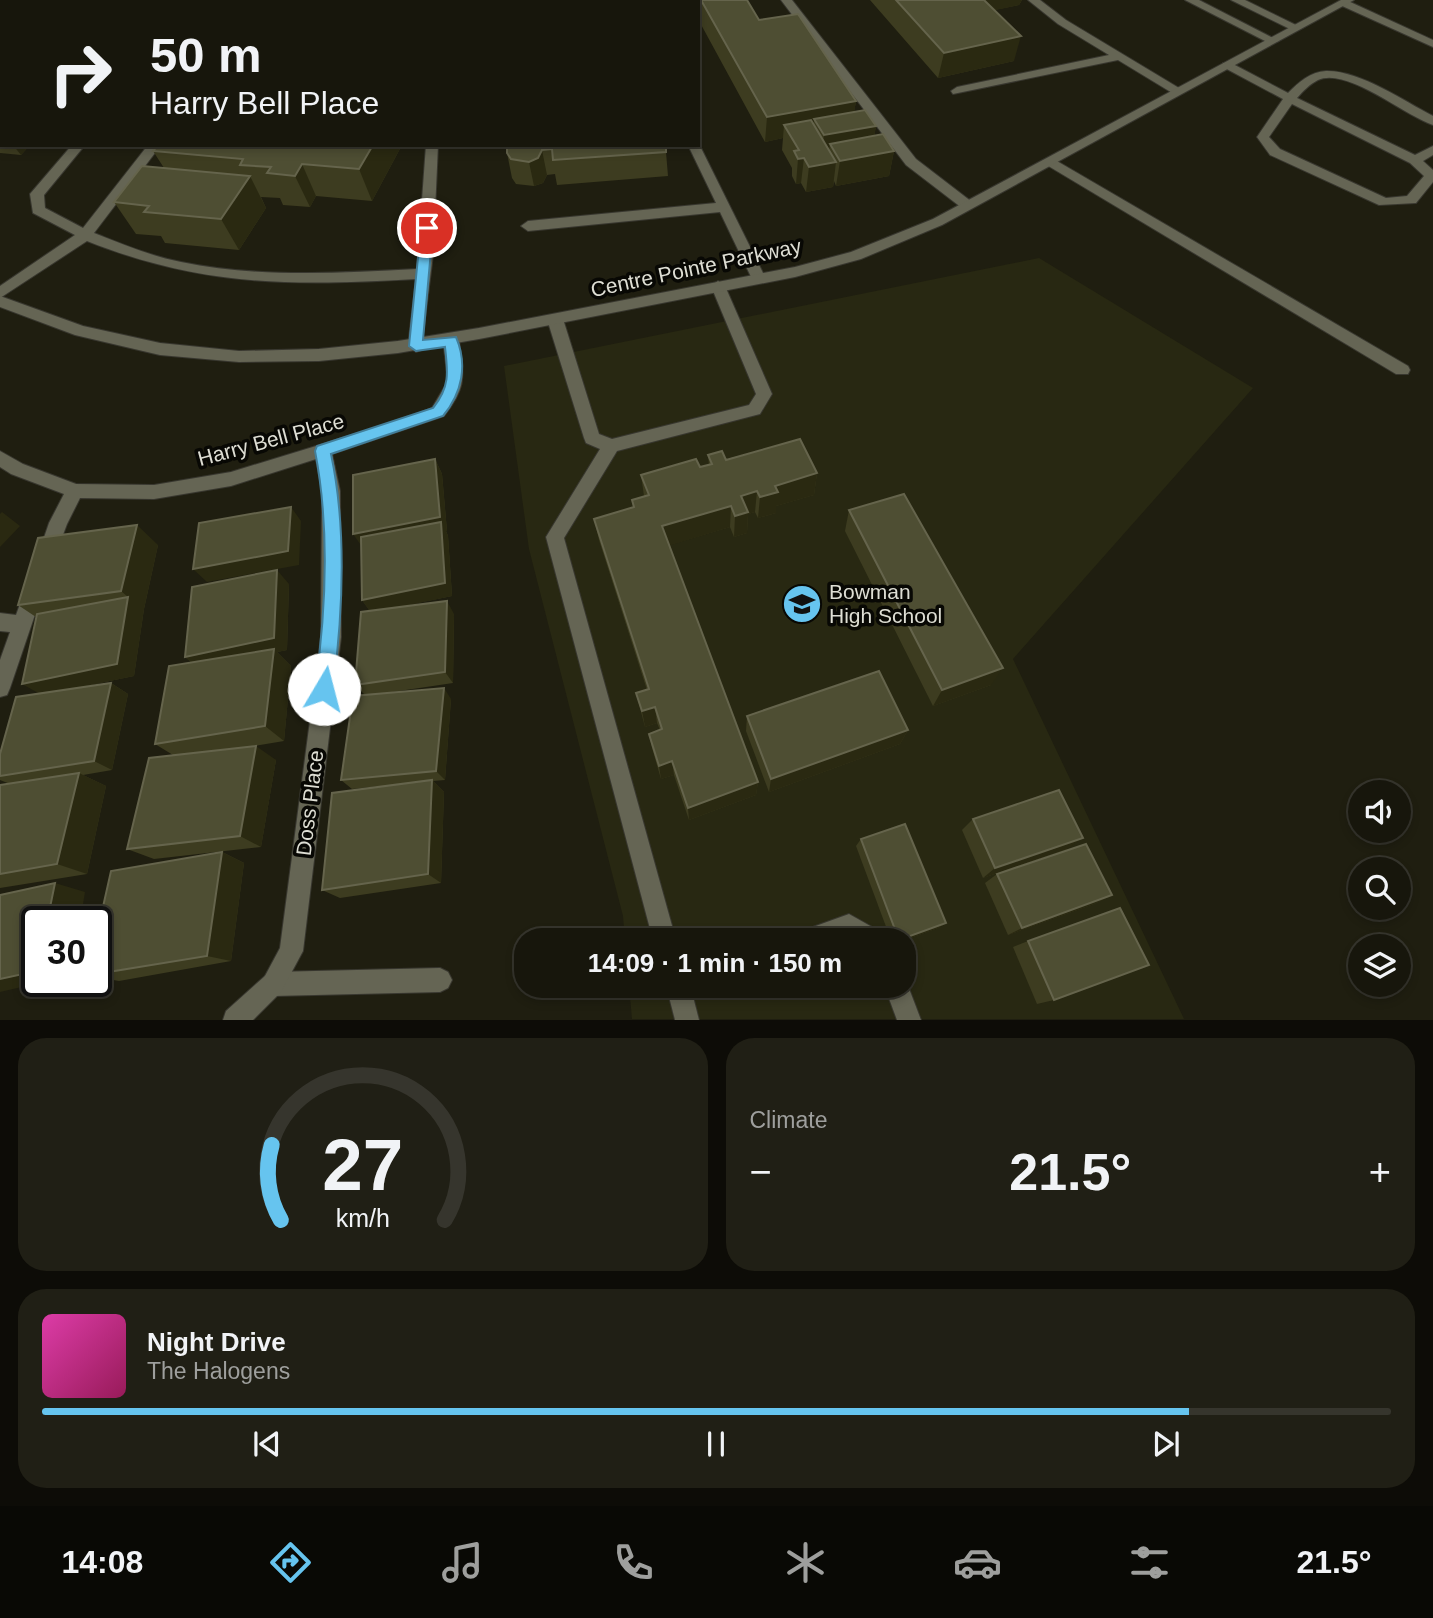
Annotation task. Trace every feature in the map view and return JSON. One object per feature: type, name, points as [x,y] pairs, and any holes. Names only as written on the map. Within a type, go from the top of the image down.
[{"type":"street","points":[[786,0],[911,162],[967,205]]},
{"type":"street","points":[[1033,0],[1178,91]]},
{"type":"street","points":[[1190,0],[1273,41]]},
{"type":"street","points":[[1236,0],[1296,28]]},
{"type":"street","points":[[1346,1],[1433,44]]},
{"type":"street","name":"Centre Pointe Parkway","points":[[0,301],[83,334],[197,354],[323,356],[451,340],[837,260],[882,246],[967,205],[1346,1]]},
{"type":"street","points":[[957,91],[1120,56]]},
{"type":"street","points":[[1227,65],[1289,98],[1415,160],[1431,176],[1411,200],[1384,202],[1275,152],[1263,137],[1289,98],[1317,75],[1339,74],[1433,121]]},
{"type":"street","points":[[77,147],[37,194],[36,204],[38,210],[83,237],[164,265],[222,276],[303,281],[424,274]]},
{"type":"street","points":[[0,293],[83,237],[153,147]]},
{"type":"street","points":[[416,346],[424,274],[432,147]]},
{"type":"street","points":[[695,147],[758,277]]},
{"type":"street","points":[[1415,160],[1433,150]]},
{"type":"street","points":[[1050,161],[1402,370]]},
{"type":"street","points":[[528,226],[723,206]]},
{"type":"street","points":[[555,319],[592,438],[611,446],[754,410],[764,394],[718,286]]},
{"type":"street","name":"Harry Bell Place","points":[[0,458],[17,469],[75,491],[154,492],[231,479],[438,412],[449,398],[456,381],[451,340]]},
{"type":"street","points":[[611,446],[555,537],[662,928]]},
{"type":"street","name":"Doss Place","points":[[235,1020],[273,984],[291,951],[331,637],[331,491],[323,451]]},
{"type":"street","points":[[0,688],[58,523],[75,491]]},
{"type":"street","points":[[0,622],[23,624]]},
{"type":"street","points":[[273,984],[440,980]]},
{"type":"street","points":[[681,998],[687,1020]]},
{"type":"street","points":[[901,998],[909,1020]]},
{"type":"shaded area","name":"Bowman High School","points":[[1039,258],[1253,388],[1013,659],[1184,1019],[632,1019],[630,998],[916,998],[916,928],[624,928],[529,549],[504,366]]},
{"type":"building","points":[[701,0],[747,0],[759,20],[798,14],[856,101],[767,117]]},
{"type":"building","points":[[896,0],[984,0],[1021,36],[944,53]]},
{"type":"building","points":[[865,110],[876,126],[824,135],[814,119]]},
{"type":"building","points":[[811,120],[836,162],[809,167],[804,158],[798,159],[794,151],[799,150],[784,125]]},
{"type":"building","points":[[883,134],[894,151],[840,161],[830,144]]},
{"type":"building","points":[[156,147],[372,147],[359,169],[302,164],[295,176],[267,173],[271,167],[240,165],[243,159],[153,151]]},
{"type":"building","points":[[507,147],[666,147],[666,152],[553,160],[552,149],[542,150],[538,158],[529,162],[511,159]]},
{"type":"building","points":[[142,166],[250,176],[221,219],[144,212],[149,206],[114,202]]},
{"type":"building","points":[[800,439],[817,473],[775,486],[778,492],[760,497],[757,491],[741,496],[748,512],[735,516],[731,506],[662,526],[758,782],[688,808],[672,761],[659,766],[649,734],[662,729],[655,707],[642,711],[636,693],[649,689],[594,519],[634,507],[632,500],[649,495],[641,475],[696,459],[700,467],[712,464],[708,455],[722,451],[726,460]]},
{"type":"building","points":[[435,459],[440,517],[353,534],[353,475]]},
{"type":"building","points":[[904,494],[1003,668],[942,690],[849,510]]},
{"type":"building","points":[[291,507],[288,551],[193,569],[199,523]]},
{"type":"building","points":[[441,522],[445,583],[362,600],[361,537]]},
{"type":"building","points":[[137,525],[121,591],[18,605],[38,538]]},
{"type":"building","points":[[277,570],[274,638],[185,657],[192,587]]},
{"type":"building","points":[[128,597],[117,664],[22,684],[37,614]]},
{"type":"building","points":[[447,601],[445,672],[355,685],[361,612]]},
{"type":"building","points":[[274,649],[265,726],[155,744],[169,666]]},
{"type":"building","points":[[879,671],[908,730],[771,779],[747,716]]},
{"type":"building","points":[[111,683],[94,761],[0,776],[0,754],[16,697]]},
{"type":"building","points":[[444,688],[436,771],[341,780],[353,696]]},
{"type":"building","points":[[256,746],[240,836],[127,849],[149,758]]},
{"type":"building","points":[[79,773],[57,864],[0,874],[0,785]]},
{"type":"building","points":[[432,780],[428,874],[322,890],[332,793]]},
{"type":"building","points":[[1059,790],[1083,838],[995,868],[973,819]]},
{"type":"building","points":[[905,824],[946,923],[916,934],[916,928],[894,928],[861,839]]},
{"type":"building","points":[[1086,844],[1112,895],[1022,928],[997,874]]},
{"type":"building","points":[[222,852],[207,956],[112,971],[112,906],[103,906],[111,871]]},
{"type":"building","points":[[55,883],[50,906],[21,906],[21,974],[0,979],[0,895]]},
{"type":"building","points":[[1120,908],[1149,965],[1054,1000],[1028,941]]},
{"type":"place","name":"Bowman High School","points":[[802,604]]},
{"type":"route","points":[[324,689],[331,637],[331,491],[323,451],[438,412],[449,398],[456,381],[451,340],[416,346],[427,228]]}]
